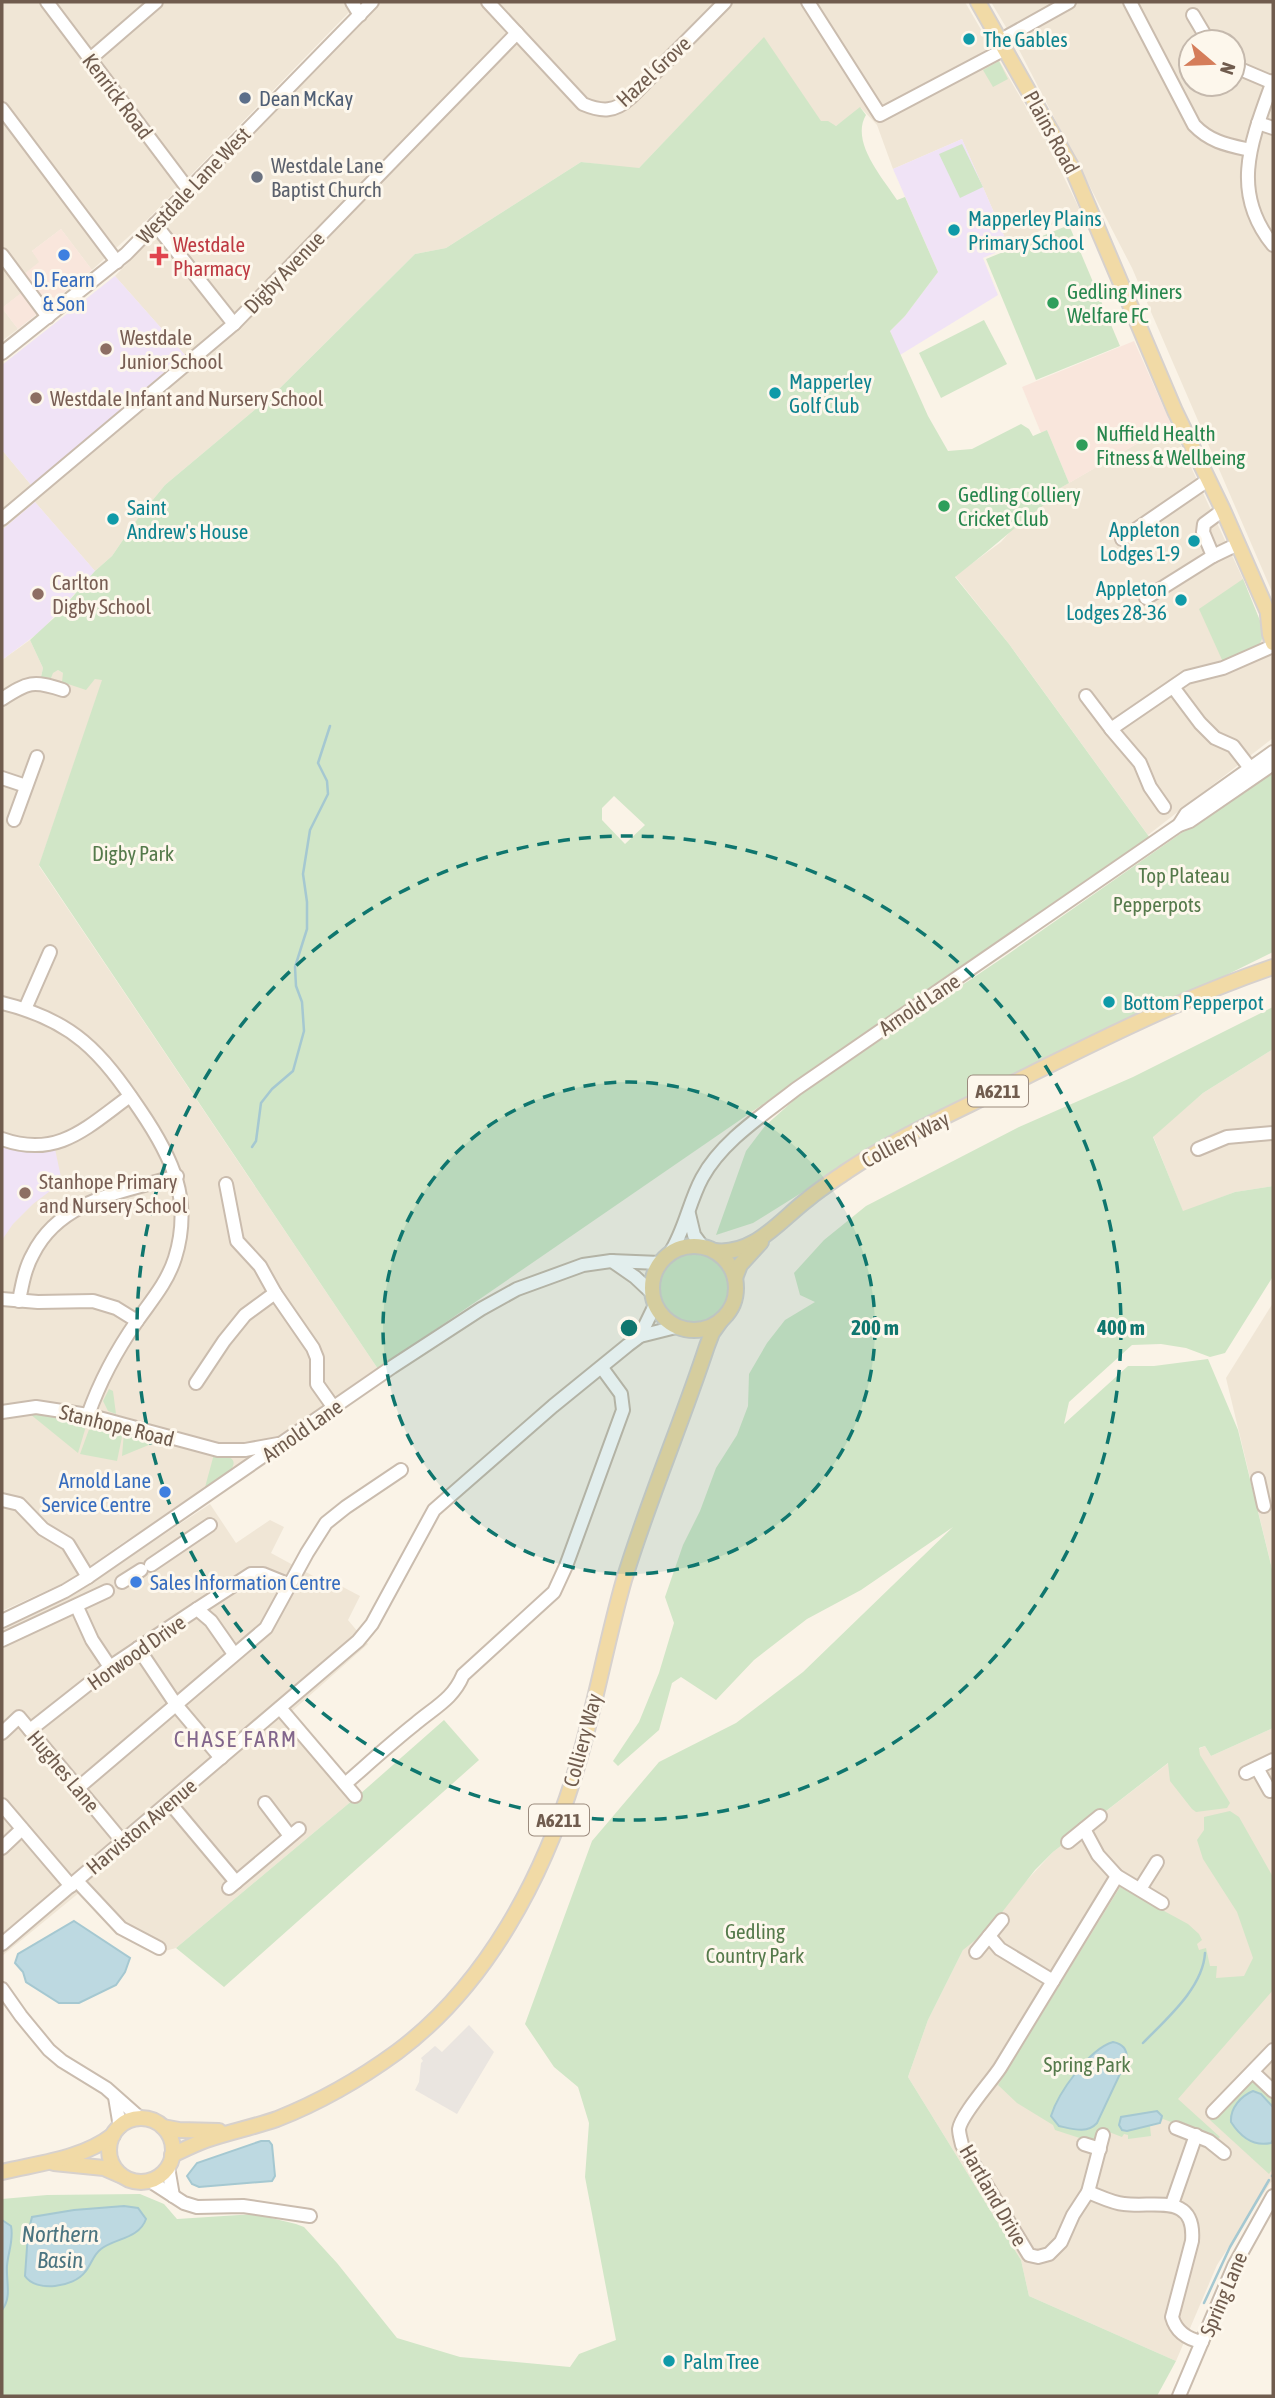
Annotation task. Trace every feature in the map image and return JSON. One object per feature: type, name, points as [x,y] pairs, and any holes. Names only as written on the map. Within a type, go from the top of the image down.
[{"type":"main road","name":"Plains Road","points":[[978,2],[1072,168],[1171,402],[1223,510],[1270,619],[1273,644]]},
{"type":"main road","name":"Colliery Way","points":[[735,1278],[740,1265],[766,1235],[807,1199],[849,1169],[1062,1059],[1273,964]]},
{"type":"main road","name":"Colliery Way","points":[[708,1248],[731,1251],[748,1246],[766,1235]]},
{"type":"main road","points":[[684,1247],[708,1248],[730,1266],[735,1278],[734,1302],[722,1319],[701,1330],[680,1328],[664,1318],[653,1298],[652,1279],[665,1258],[684,1247]]},
{"type":"main road","name":"Colliery Way","points":[[170,2161],[204,2141],[278,2118],[322,2098],[399,2050],[443,2010],[464,1986],[509,1923],[556,1830],[577,1769],[628,1569],[712,1333],[722,1319]]},
{"type":"main road","name":"Colliery Way","points":[[680,1328],[691,1335],[697,1345],[697,1377]]},
{"type":"main road","points":[[2,2172],[49,2163],[95,2148],[128,2121],[141,2119],[155,2122],[163,2127],[172,2143],[170,2161],[159,2176],[150,2181],[137,2182],[104,2168],[49,2163]]},
{"type":"main road","name":"Colliery Way","points":[[163,2127],[179,2130],[238,2131]]},
{"type":"main road","points":[[116,2131],[110,2145],[111,2160],[124,2177]]},
{"type":"street","name":"Kenrick Road","points":[[47,2],[188,189]]},
{"type":"street","points":[[90,59],[156,2]]},
{"type":"street","points":[[352,2],[359,15]]},
{"type":"street","name":"Westdale Lane West","points":[[2,353],[117,262],[372,2]]},
{"type":"street","name":"Hazel Grove","points":[[488,2],[583,104],[604,111],[613,109],[630,98],[725,2]]},
{"type":"street","points":[[808,2],[880,115],[1003,45],[1069,2]]},
{"type":"street","points":[[1130,2],[1194,125],[1217,142],[1250,150]]},
{"type":"street","points":[[1193,15],[1201,28]]},
{"type":"street","name":"Digby Avenue","points":[[2,520],[234,324],[517,33]]},
{"type":"street","points":[[1247,72],[1273,82],[1250,150],[1247,183],[1251,204],[1262,231],[1273,246]]},
{"type":"street","points":[[2,109],[117,262]]},
{"type":"street","points":[[1258,123],[1273,128]]},
{"type":"street","points":[[155,224],[234,324]]},
{"type":"street","points":[[2,255],[48,317]]},
{"type":"street","points":[[1122,539],[1208,480]]},
{"type":"street","points":[[1213,556],[1203,532],[1204,524],[1223,510]]},
{"type":"street","points":[[1146,598],[1237,544]]},
{"type":"street","points":[[1111,729],[1187,677],[1223,668],[1273,644]]},
{"type":"street","points":[[2,699],[27,684],[38,683],[58,689],[58,674]]},
{"type":"street","points":[[1173,687],[1200,723],[1215,738],[1233,746],[1251,768]]},
{"type":"street","points":[[1086,696],[1140,763],[1150,787],[1164,807]]},
{"type":"street","name":"Arnold Lane","points":[[1179,825],[1186,814],[1273,752]]},
{"type":"street","points":[[14,820],[37,757]]},
{"type":"street","name":"Arnold Lane","points":[[2,1621],[88,1577],[446,1331],[517,1289],[583,1265],[665,1258],[680,1235],[710,1164],[727,1145],[767,1111],[1179,825],[1190,821],[1273,764]]},
{"type":"street","points":[[2,778],[26,786]]},
{"type":"street","points":[[25,1009],[50,952]]},
{"type":"street","points":[[2,1003],[25,1009],[72,1032],[95,1050],[112,1068],[164,1148],[177,1176],[182,1226],[175,1259],[163,1286],[109,1365],[88,1415]]},
{"type":"street","points":[[2,1139],[32,1147],[56,1144],[130,1096]]},
{"type":"street","points":[[1198,1149],[1218,1147],[1227,1137],[1273,1133]]},
{"type":"street","points":[[19,1301],[31,1256],[43,1237],[58,1221],[97,1199],[177,1176]]},
{"type":"street","points":[[226,1184],[237,1241],[260,1266],[313,1348],[317,1358],[317,1384],[334,1408]]},
{"type":"street","points":[[689,1210],[692,1230],[708,1248]]},
{"type":"street","points":[[611,1261],[635,1277],[653,1298],[640,1336]]},
{"type":"street","points":[[196,1383],[245,1315],[275,1293]]},
{"type":"street","points":[[2,1299],[93,1301],[116,1308],[137,1321]]},
{"type":"street","points":[[640,1336],[680,1328]]},
{"type":"street","name":"Harviston Avenue","points":[[2,1944],[358,1641],[368,1630],[434,1510],[553,1406],[640,1336]]},
{"type":"street","points":[[345,1784],[416,1723],[433,1712],[458,1688],[463,1675],[554,1592],[623,1410],[621,1394],[602,1368]]},
{"type":"street","name":"Stanhope Road","points":[[2,1412],[36,1406],[88,1415],[216,1449],[258,1448],[285,1442]]},
{"type":"street","points":[[233,1450],[240,1473]]},
{"type":"street","points":[[78,1788],[266,1628],[326,1523],[401,1470]]},
{"type":"street","points":[[1264,1486],[1264,1506]]},
{"type":"street","points":[[2,1500],[13,1500],[19,1504],[43,1529],[68,1545],[88,1577]]},
{"type":"street","points":[[183,1513],[196,1534]]},
{"type":"street","points":[[118,1556],[136,1573],[210,1525]]},
{"type":"street","points":[[197,1609],[251,1574],[263,1574],[290,1585]]},
{"type":"street","points":[[2,1640],[107,1591]]},
{"type":"street","points":[[77,1606],[92,1640],[110,1667]]},
{"type":"street","name":"Horwood Drive","points":[[30,1730],[110,1667],[197,1609],[211,1621],[234,1654]]},
{"type":"street","points":[[138,1648],[177,1706],[221,1758]]},
{"type":"street","points":[[279,1708],[355,1796]]},
{"type":"street","name":"Hughes Lane","points":[[2,1731],[19,1717],[122,1841]]},
{"type":"street","points":[[1270,1791],[1252,1770],[1273,1760]]},
{"type":"street","points":[[169,1802],[233,1885],[294,1832],[265,1803]]},
{"type":"street","points":[[2,1805],[74,1883],[121,1928],[159,1948]]},
{"type":"street","points":[[1068,1842],[1100,1816]]},
{"type":"street","points":[[2,1848],[22,1829]]},
{"type":"street","points":[[1084,1829],[1098,1855],[1117,1876],[1162,1903]]},
{"type":"street","points":[[1140,1889],[1157,1862]]},
{"type":"street","name":"Hartland Drive","points":[[1087,2192],[1060,2242],[1049,2254],[1038,2257],[1029,2255],[962,2146],[959,2130],[965,2113],[988,2085],[1117,1876]]},
{"type":"street","points":[[976,1952],[1002,1920]]},
{"type":"street","points":[[989,1936],[1000,1949],[1053,1981]]},
{"type":"street","points":[[2,1989],[49,2050],[62,2061],[97,2081],[141,2119]]},
{"type":"street","points":[[1213,2112],[1273,2050]]},
{"type":"street","points":[[1253,2071],[1273,2091]]},
{"type":"street","points":[[115,2097],[116,2131]]},
{"type":"street","points":[[1176,2127],[1209,2141],[1224,2153]]},
{"type":"street","points":[[1172,2204],[1196,2135]]},
{"type":"street","points":[[1103,2136],[1087,2192],[1122,2204],[1172,2204],[1188,2217],[1193,2232],[1172,2308],[1173,2322],[1183,2335],[1202,2342]]},
{"type":"street","points":[[1084,2144],[1100,2149]]},
{"type":"street","points":[[170,2161],[173,2196]]},
{"type":"street","points":[[150,2181],[197,2207],[243,2206],[310,2216]]},
{"type":"street","name":"Spring Lane","points":[[1179,2396],[1234,2266],[1273,2196]]},
{"type":"shaded area","points":[[2,2],[359,2],[148,219],[92,270],[61,229],[32,251],[40,262],[32,285],[2,308]]},
{"type":"shaded area","points":[[381,2],[965,2],[1047,143],[1080,210],[1009,247],[962,139],[893,169],[877,125],[861,108],[836,126],[821,122],[764,38],[638,169],[581,162],[446,248],[415,254],[277,391],[165,485],[112,556],[95,571],[35,502],[2,530],[2,450],[31,485],[185,355],[115,276]]},
{"type":"shaded area","points":[[991,2],[1273,2],[1273,594],[1132,268],[1016,44]]},
{"type":"shaded area","points":[[962,139],[1009,247],[983,258],[998,295],[900,355],[890,331],[905,316],[938,272],[893,169]]},
{"type":"shaded area","points":[[61,229],[92,270],[18,329],[2,308],[31,285],[24,274],[39,262],[32,251]]},
{"type":"shaded area","name":"Westdale Junior School","points":[[115,276],[185,355],[31,485],[2,450],[2,365]]},
{"type":"shaded area","points":[[2,308],[18,329],[2,341]]},
{"type":"shaded area","points":[[1134,341],[1171,424],[1069,483],[1047,430],[1041,433],[1022,387]]},
{"type":"shaded area","points":[[1171,424],[1243,579],[1273,654],[1273,738],[1148,835],[1009,644],[955,576],[1001,542],[1055,491]]},
{"type":"shaded area","name":"Carlton Digby School","points":[[35,502],[95,571],[41,631],[2,660],[2,530]]},
{"type":"shaded area","points":[[30,640],[43,668],[41,677],[58,670],[63,673],[63,682],[91,683],[95,679],[103,679],[39,866],[378,1369],[231,1474],[70,1580],[2,1611],[2,660]]},
{"type":"shaded area","points":[[1273,1049],[1273,1186],[1235,1192],[1183,1212],[1153,1136],[1203,1093]]},
{"type":"shaded area","name":"Stanhope Primary and Nursery School","points":[[2,1146],[37,1151],[55,1149],[62,1182],[33,1204],[13,1224],[2,1240]]},
{"type":"shaded area","points":[[1273,1303],[1273,1573],[1226,1378]]},
{"type":"shaded area","points":[[210,1504],[236,1543],[270,1520],[284,1527],[271,1553],[339,1590],[341,1586],[360,1596],[348,1620],[368,1644],[291,1712],[360,1794],[176,1948],[158,1953],[80,1892],[2,1956],[2,1628],[77,1592]]},
{"type":"shaded area","name":"Spring Park","points":[[1273,1728],[1273,2182],[1217,2265],[1176,2361],[1029,2296],[1021,2260],[908,2077],[928,2020],[964,1948],[1053,1852],[1171,1761],[1205,1746],[1211,1756]]},
{"type":"shaded area","points":[[469,2025],[494,2052],[457,2114],[415,2090],[423,2061],[421,2058],[435,2046],[442,2052]]},
{"type":"green space","name":"Digby Park","points":[[764,37],[821,121],[828,121],[836,126],[860,107],[866,115],[862,137],[870,159],[897,200],[905,197],[938,272],[905,316],[890,331],[928,416],[948,451],[972,449],[1021,424],[1029,429],[1033,436],[1047,430],[1069,483],[1055,491],[1053,498],[955,577],[1009,644],[1150,838],[378,1369],[39,865],[102,680],[95,679],[86,690],[62,682],[63,673],[58,670],[51,678],[41,677],[43,668],[30,640],[112,556],[165,485],[277,391],[415,254],[446,248],[581,162],[639,168]],"holes":[[[614,796],[645,825],[625,844],[602,820],[602,808]]]},
{"type":"green space","points":[[999,61],[1008,79],[993,87],[983,70]]},
{"type":"green space","points":[[962,144],[983,187],[960,198],[939,154]]},
{"type":"green space","name":"Gedling Miners Welfare FC","points":[[1069,225],[1120,346],[1036,380],[986,259]]},
{"type":"green space","points":[[984,320],[1007,364],[941,398],[919,353]]},
{"type":"green space","points":[[1243,579],[1265,633],[1259,645],[1223,662],[1199,609]]},
{"type":"green space","points":[[1273,769],[1273,952],[862,1155],[753,1223],[716,1235],[746,1151],[765,1126],[803,1092],[1004,957]]},
{"type":"green space","name":"Gedling Country Park","points":[[1273,1007],[1273,1049],[1203,1093],[1153,1137],[1183,1211],[1235,1192],[1273,1186],[1272,1278],[1225,1353],[1210,1357],[1186,1348],[1161,1344],[1132,1345],[1069,1402],[1064,1424],[1128,1366],[1154,1366],[1208,1359],[1238,1430],[1273,1573],[1273,1728],[1211,1756],[1205,1746],[1199,1748],[1200,1755],[1230,1803],[1227,1808],[1196,1812],[1192,1809],[1170,1781],[1168,1763],[1053,1852],[1035,1870],[989,1929],[963,1950],[928,2020],[908,2077],[1021,2260],[1029,2296],[1176,2361],[1157,2396],[2,2396],[2,2199],[47,2195],[140,2194],[164,2204],[177,2219],[255,2214],[296,2224],[304,2227],[337,2263],[397,2338],[460,2357],[570,2367],[579,2354],[616,2340],[585,2177],[589,2123],[578,2087],[554,2067],[525,2024],[592,1841],[659,1762],[736,1723],[803,1672],[953,1527],[861,1590],[807,1619],[754,1660],[716,1700],[681,1677],[672,1683],[659,1730],[618,1766],[613,1761],[639,1722],[659,1673],[674,1623],[665,1597],[683,1545],[700,1511],[716,1468],[737,1435],[748,1406],[749,1374],[767,1343],[785,1320],[815,1302],[800,1295],[794,1273],[824,1240],[866,1206],[1019,1127],[1133,1077]]},
{"type":"green space","points":[[694,1251],[708,1254],[720,1262],[728,1274],[731,1288],[728,1302],[720,1314],[708,1322],[694,1325],[680,1322],[668,1314],[660,1302],[657,1288],[660,1274],[668,1262],[680,1254]]},
{"type":"green space","points":[[109,1389],[113,1391],[116,1414],[108,1411],[103,1401]]},
{"type":"green space","points":[[44,1412],[87,1423],[78,1453],[30,1414]]},
{"type":"green space","points":[[91,1424],[123,1432],[117,1461],[80,1454]]},
{"type":"green space","points":[[124,1432],[156,1442],[122,1456]]},
{"type":"green space","points":[[214,1454],[233,1460],[233,1465],[225,1476],[204,1491]]},
{"type":"green space","points":[[444,1720],[479,1760],[224,1987],[176,1948],[360,1794]]},
{"type":"green space","name":"Spring Park","points":[[1230,1811],[1239,1817],[1273,1877],[1273,1990],[1178,2099],[1220,2137],[1218,2139],[1163,2119],[1150,2126],[1151,2136],[1128,2139],[1128,2135],[1124,2134],[1122,2137],[1101,2129],[1096,2141],[1092,2142],[1055,2130],[1053,2125],[1017,2103],[998,2085],[1120,1887],[1188,1924],[1199,1934],[1202,1940],[1197,1944],[1199,1950],[1206,1948],[1210,1966],[1217,1966],[1216,1978],[1244,1976],[1253,1958],[1237,1912],[1203,1859],[1197,1840],[1204,1830],[1204,1817]]},
{"type":"green space","points":[[1253,2079],[1273,2094],[1273,2168],[1269,2174],[1210,2120]]},
{"type":"water","points":[[74,1921],[130,1958],[116,1985],[79,2003],[59,2003],[26,1982],[23,1972],[15,1963],[18,1954]]},
{"type":"water","points":[[1113,2042],[1124,2048],[1127,2059],[1097,2123],[1084,2130],[1059,2126],[1051,2116],[1067,2084],[1094,2053]]},
{"type":"water","points":[[1253,2091],[1261,2094],[1273,2107],[1271,2143],[1253,2142],[1231,2122],[1237,2103]]},
{"type":"water","points":[[1157,2111],[1162,2116],[1160,2123],[1127,2131],[1122,2130],[1119,2125],[1121,2117]]},
{"type":"water","points":[[261,2141],[269,2141],[272,2145],[275,2176],[272,2181],[199,2187],[192,2184],[187,2176],[197,2163]]},
{"type":"water","name":"Northern Basin","points":[[124,2206],[138,2208],[146,2219],[143,2226],[101,2249],[80,2277],[64,2284],[46,2286],[37,2285],[25,2276],[32,2217]]},
{"type":"water","points":[[2,2220],[11,2226],[12,2236],[7,2266],[8,2295],[2,2310]]},
{"type":"waterway","points":[[252,1147],[256,1141],[261,1103],[272,1089],[293,1071],[304,1031],[295,967],[307,929],[303,874],[310,830],[328,794],[327,781],[318,763],[330,726]]},
{"type":"waterway","points":[[1143,2043],[1191,1991],[1203,1966],[1205,1953]]},
{"type":"waterway","points":[[1204,2303],[1230,2247],[1269,2180]]},
{"type":"place","name":"The Gables","points":[[969,39]]},
{"type":"place","name":"Dean McKay","points":[[245,98]]},
{"type":"place","name":"Westdale Lane Baptist Church","points":[[257,177]]},
{"type":"place","name":"Mapperley Plains Primary School","points":[[954,230]]},
{"type":"place","name":"D. Fearn & Son","points":[[64,255]]},
{"type":"place","name":"Westdale Pharmacy","points":[[159,256]]},
{"type":"place","name":"Gedling Miners Welfare FC","points":[[1053,303]]},
{"type":"place","name":"Westdale Junior School","points":[[106,349]]},
{"type":"place","name":"Mapperley Golf Club","points":[[775,393]]},
{"type":"place","name":"Westdale Infant and Nursery School","points":[[36,398]]},
{"type":"place","name":"Nuffield Health Fitness & Wellbeing","points":[[1082,445]]},
{"type":"place","name":"Gedling Colliery Cricket Club","points":[[944,506]]},
{"type":"place","name":"Saint Andrew's House","points":[[113,519]]},
{"type":"place","name":"Appleton Lodges 1-9","points":[[1194,541]]},
{"type":"place","name":"Carlton Digby School","points":[[38,594]]},
{"type":"place","name":"Appleton Lodges 28-36","points":[[1181,600]]},
{"type":"place","name":"Bottom Pepperpot","points":[[1109,1002]]},
{"type":"place","name":"Stanhope Primary and Nursery School","points":[[25,1193]]},
{"type":"place","name":"Arnold Lane Service Centre","points":[[165,1492]]},
{"type":"place","name":"Sales Information Centre","points":[[136,1582]]},
{"type":"place","name":"Palm Tree","points":[[669,2361]]},
{"type":"district","name":"CHASE FARM","points":[[236,1739]]},
{"type":"park label","name":"Top Plateau","points":[[1184,875]]},
{"type":"park label","name":"Pepperpots","points":[[1157,904]]}]
